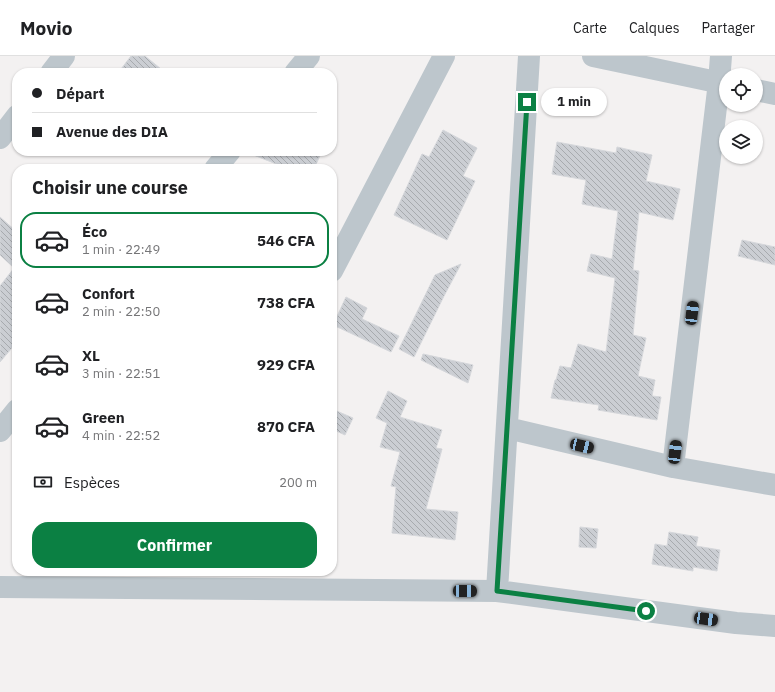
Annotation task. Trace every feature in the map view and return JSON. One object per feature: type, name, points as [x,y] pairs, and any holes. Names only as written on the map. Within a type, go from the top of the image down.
[{"type":"street","points":[[55,68],[64,56]]},
{"type":"street","points":[[299,68],[309,56]]},
{"type":"street","points":[[337,261],[444,56]]},
{"type":"street","points":[[497,591],[529,56]]},
{"type":"street","points":[[593,56],[719,82]]},
{"type":"street","points":[[721,56],[722,68]]},
{"type":"street","points":[[763,91],[775,94]]},
{"type":"street","points":[[673,467],[719,112]]},
{"type":"street","points":[[0,138],[12,122]]},
{"type":"street","points":[[219,164],[226,156]]},
{"type":"street","points":[[0,431],[12,416]]},
{"type":"street","points":[[507,428],[673,467],[775,485]]},
{"type":"street","points":[[0,587],[172,580],[497,591],[736,623],[775,626]]},
{"type":"building","points":[[131,56],[145,56],[160,68],[122,68]]},
{"type":"building","points":[[443,130],[477,148],[463,176],[475,181],[447,240],[394,215],[422,154],[429,157]]},
{"type":"building","points":[[557,142],[616,153],[617,147],[652,155],[646,181],[680,189],[673,220],[639,212],[633,270],[639,271],[633,335],[646,338],[638,376],[655,380],[652,396],[661,397],[657,420],[598,410],[599,405],[551,398],[560,366],[571,368],[578,344],[606,352],[615,278],[587,271],[591,254],[612,259],[618,211],[582,204],[586,180],[552,174]]},
{"type":"building","points":[[256,156],[320,156],[316,164],[276,164]]},
{"type":"building","points":[[0,217],[12,228],[12,266],[0,255]]},
{"type":"building","points":[[742,240],[775,247],[775,265],[738,256]]},
{"type":"building","points":[[461,264],[414,357],[399,349],[435,275]]},
{"type":"building","points":[[12,271],[12,348],[0,362],[0,286]]},
{"type":"building","points":[[346,297],[367,308],[362,319],[399,336],[391,352],[337,327],[337,316]]},
{"type":"building","points":[[423,354],[473,365],[468,383],[421,360]]},
{"type":"building","points":[[388,391],[407,401],[400,417],[442,430],[436,448],[442,449],[426,509],[458,512],[455,540],[392,533],[396,487],[391,486],[400,452],[380,447],[387,423],[376,418]]},
{"type":"building","points":[[337,411],[353,418],[345,435],[337,431]]},
{"type":"building","points":[[580,527],[598,529],[596,548],[579,547]]},
{"type":"building","points":[[669,532],[698,537],[696,546],[720,550],[717,571],[693,567],[693,571],[652,564],[655,544],[667,546]]},
{"type":"route","points":[[527,102],[497,591],[646,611]]}]
